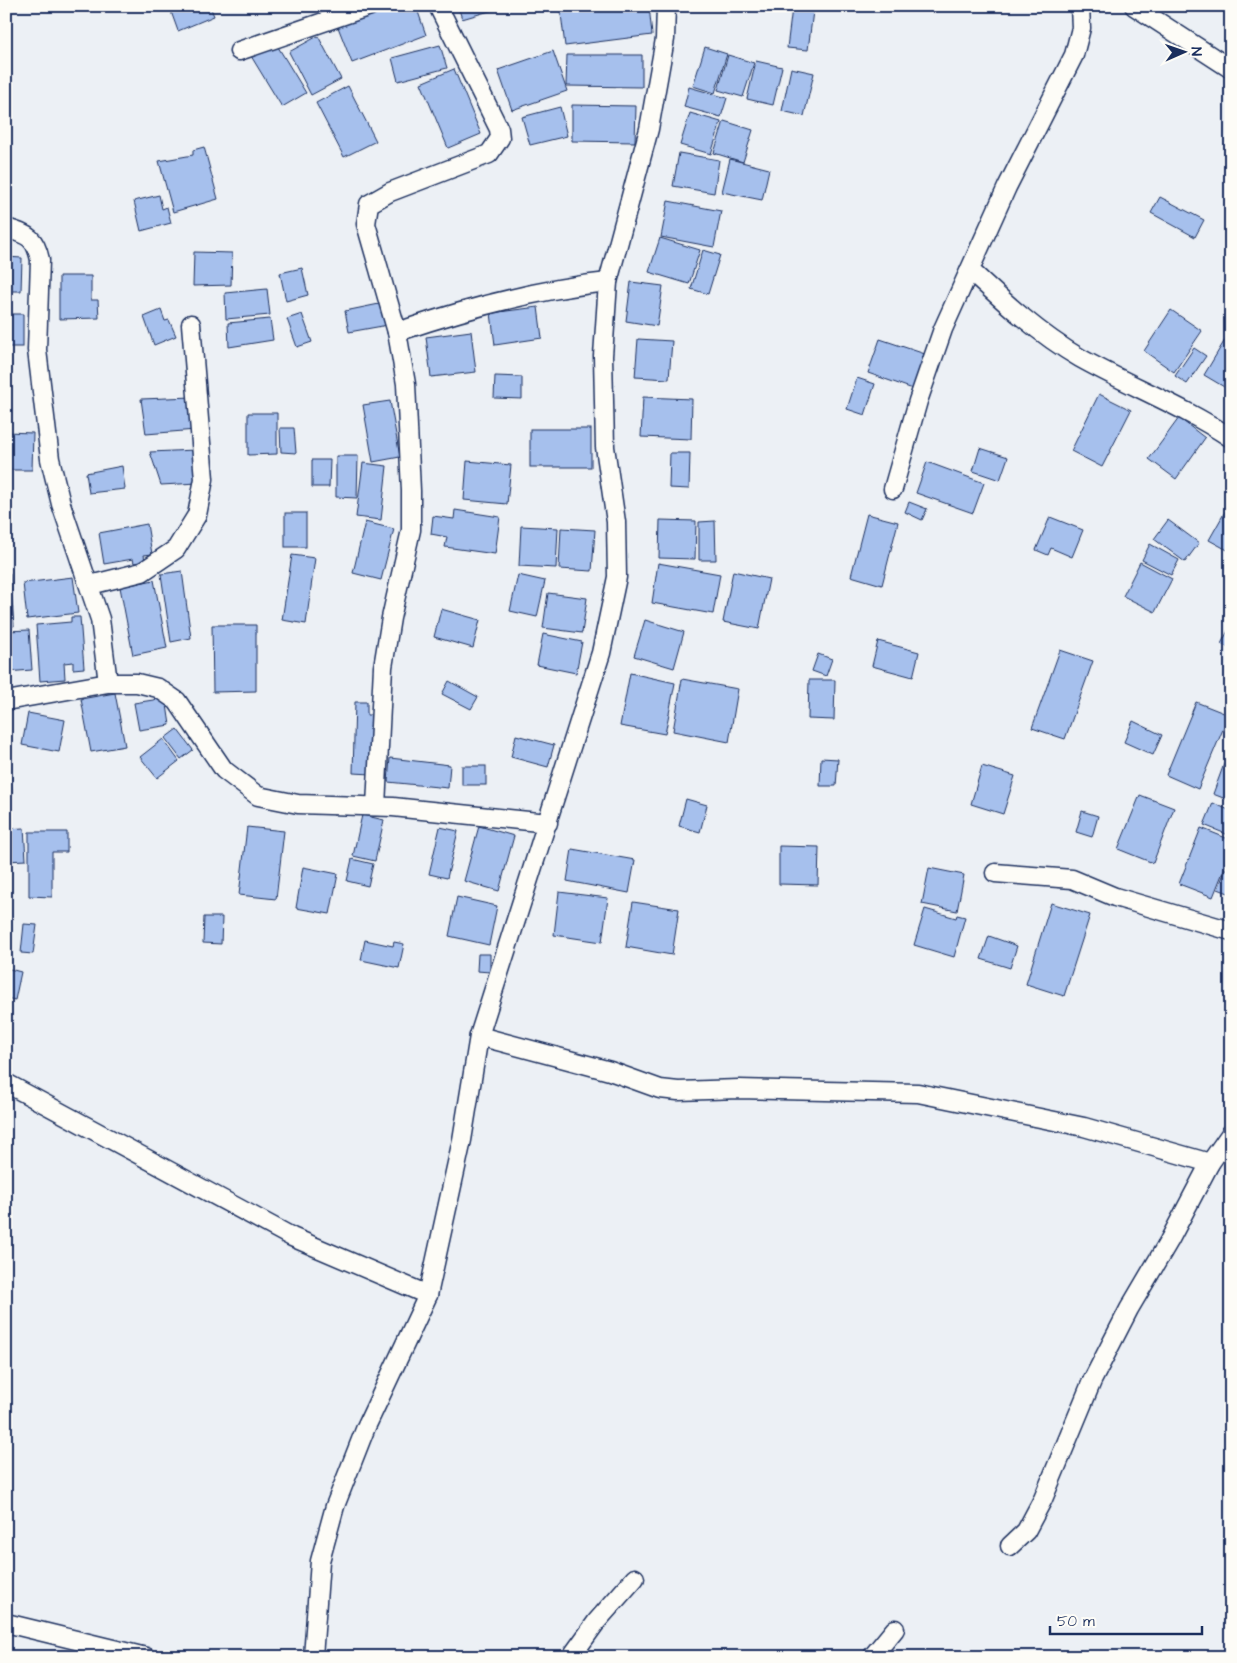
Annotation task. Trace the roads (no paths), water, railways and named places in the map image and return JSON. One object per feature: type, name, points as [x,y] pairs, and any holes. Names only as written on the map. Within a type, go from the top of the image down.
[{"type":"street","points":[[239,51],[370,6]]},
{"type":"street","points":[[376,806],[383,667],[391,618],[411,530],[409,410],[397,332],[366,224],[370,204],[390,192],[489,154],[500,138],[499,129],[438,6]]},
{"type":"street","points":[[313,1657],[320,1561],[335,1506],[366,1428],[428,1295],[462,1140],[480,1036],[601,653],[617,577],[616,522],[605,447],[603,356],[608,282],[649,129],[665,40],[666,6]]},
{"type":"street","points":[[892,489],[918,400],[943,329],[1007,186],[1074,55],[1081,28],[1080,6]]},
{"type":"street","points":[[1134,6],[1231,69]]},
{"type":"street","points":[[6,228],[29,236],[37,247],[40,260],[37,350],[50,460],[61,504],[100,619],[108,683]]},
{"type":"street","points":[[970,270],[1013,311],[1079,357],[1164,398],[1231,438]]},
{"type":"street","points":[[397,332],[474,308],[581,285],[608,282]]},
{"type":"street","points":[[90,585],[142,572],[176,549],[197,515],[204,479],[192,324]]},
{"type":"street","points":[[6,701],[108,683],[137,683],[158,688],[177,701],[224,770],[258,796],[298,804],[376,806],[548,823]]},
{"type":"street","points":[[995,872],[1072,879],[1115,897],[1231,931]]},
{"type":"street","points":[[480,1036],[610,1071],[660,1089],[678,1091],[739,1089],[918,1093],[1084,1128],[1210,1163]]},
{"type":"street","points":[[6,1083],[292,1237],[428,1295]]},
{"type":"street","points":[[1010,1546],[1026,1531],[1043,1500],[1092,1381],[1210,1163],[1231,1133]]},
{"type":"street","points":[[571,1657],[597,1621],[635,1578]]},
{"type":"street","points":[[6,1623],[146,1657]]},
{"type":"street","points":[[872,1657],[895,1629]]}]
